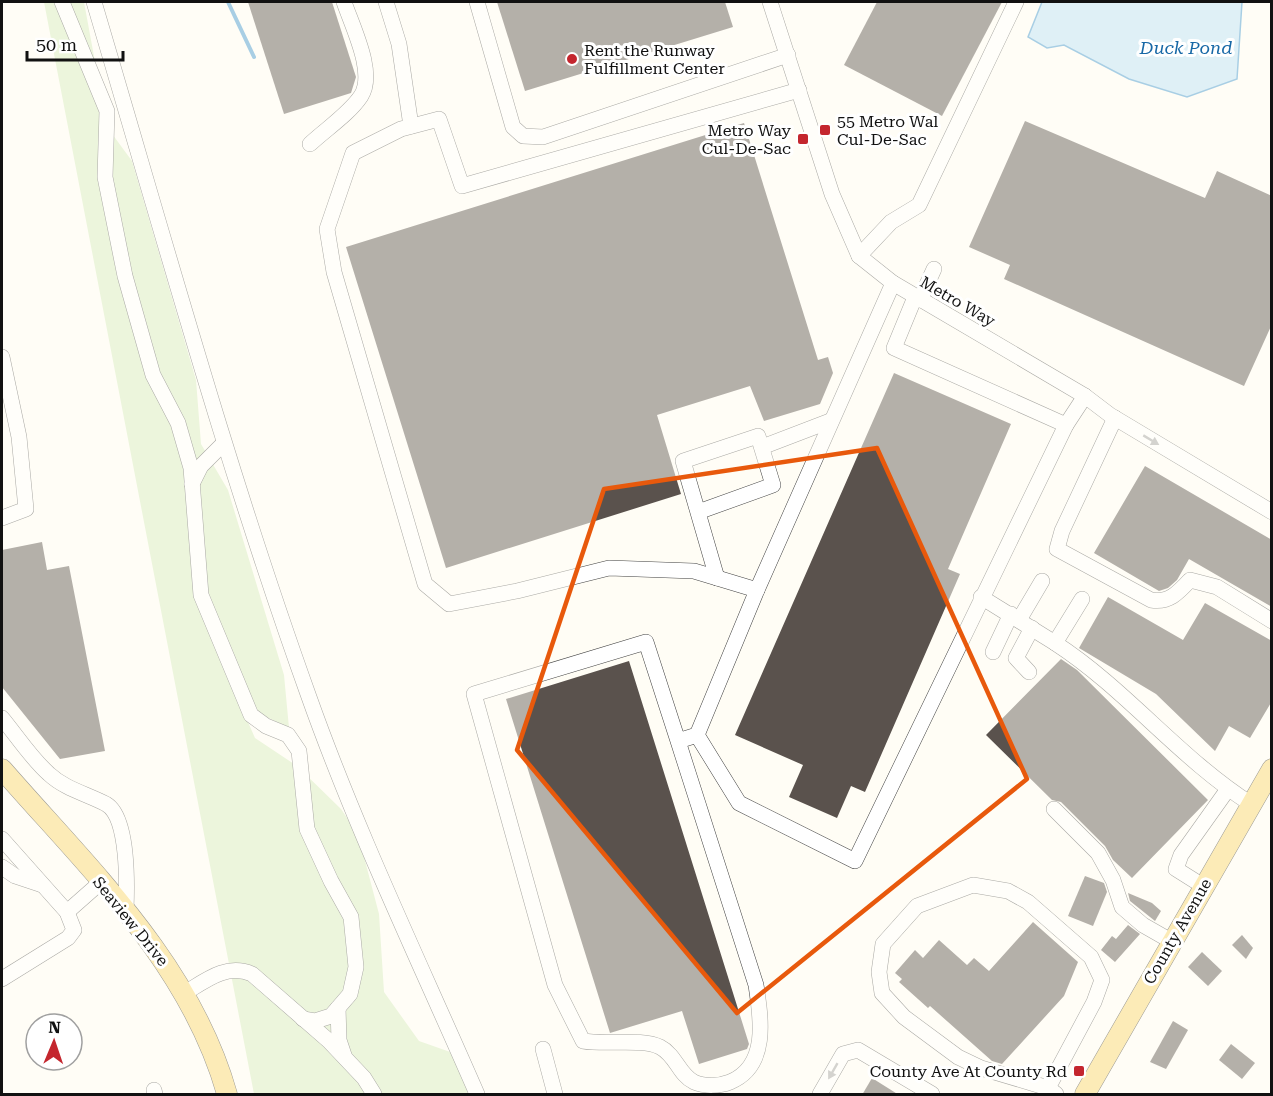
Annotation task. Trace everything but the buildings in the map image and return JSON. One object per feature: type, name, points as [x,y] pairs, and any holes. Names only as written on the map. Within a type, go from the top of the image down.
[{"type":"main road","name":"Seaview Drive","points":[[2,769],[126,910],[159,952],[185,993],[210,1045],[227,1095]]},
{"type":"main road","name":"County Avenue","points":[[1085,1095],[1171,940],[1261,795],[1272,769]]},
{"type":"street","points":[[62,2],[107,111],[105,177],[125,276],[153,375],[178,423],[191,468],[201,596],[251,715],[266,726],[288,735],[299,751],[307,829],[351,917],[356,967],[350,994],[331,1016],[315,1021],[303,1020]]},
{"type":"street","points":[[94,2],[223,444],[309,699],[352,806],[477,1095]]},
{"type":"street","points":[[310,144],[361,96],[366,85],[368,72],[344,2]]},
{"type":"street","points":[[386,2],[399,44],[411,126]]},
{"type":"street","points":[[477,2],[513,127],[523,136],[543,137],[788,55]]},
{"type":"street","name":"Metro Way","points":[[770,2],[832,194],[859,256],[893,283],[1085,396],[1115,418],[1272,512]]},
{"type":"street","points":[[859,256],[891,222],[919,205],[1016,2]]},
{"type":"street","points":[[757,590],[694,571],[609,568],[517,591],[449,604],[425,584],[334,272],[327,229],[353,153],[411,126],[439,119],[462,186],[799,90]]},
{"type":"street","points":[[934,268],[894,348],[1065,425]]},
{"type":"street","points":[[678,741],[697,735],[830,421],[893,283]]},
{"type":"street","points":[[2,357],[19,437],[26,509],[2,518]]},
{"type":"street","points":[[697,735],[739,803],[855,861],[1065,425],[1085,396]]},
{"type":"street","points":[[1115,418],[1062,531],[1057,549],[1151,600],[1162,602],[1176,595],[1190,580],[1217,587],[1272,621]]},
{"type":"street","points":[[762,447],[830,421]]},
{"type":"street","points":[[698,512],[773,485],[758,436],[683,461],[717,578]]},
{"type":"street","points":[[192,484],[201,466],[223,444]]},
{"type":"street","points":[[993,652],[1021,620],[1042,581]]},
{"type":"street","points":[[981,597],[1021,620],[1082,661],[1212,778],[1228,789],[1261,795]]},
{"type":"street","points":[[1054,643],[1082,599]]},
{"type":"street","points":[[1021,620],[1016,658],[1029,672]]},
{"type":"street","points":[[646,642],[678,741],[756,985],[761,1019],[759,1044],[747,1072],[721,1086],[698,1089],[686,1077],[671,1055],[660,1047],[646,1042],[604,1044],[583,1041],[555,985],[474,694],[646,642]]},
{"type":"street","points":[[2,718],[49,775],[73,790],[109,806],[118,824],[128,864],[126,910]]},
{"type":"street","points":[[1203,886],[1176,869],[1181,855],[1228,789]]},
{"type":"street","points":[[1054,809],[1098,853],[1113,880],[1122,907],[1143,925],[1171,940]]},
{"type":"street","points":[[2,839],[67,912],[74,930],[68,938],[2,980]]},
{"type":"street","points":[[2,867],[15,876],[42,885]]},
{"type":"street","points":[[67,912],[101,882]]},
{"type":"street","points":[[973,885],[1008,891],[1028,902],[1074,942],[1097,966],[1102,980],[1052,1091],[981,1068],[958,1057],[904,1017],[882,993],[879,972],[883,944],[917,906],[973,885]]},
{"type":"street","points":[[185,993],[220,972],[243,970],[265,983],[346,1060],[364,1078],[374,1095]]},
{"type":"street","points":[[338,1008],[339,1040],[346,1060]]},
{"type":"street","points":[[543,1049],[555,1095]]},
{"type":"street","points":[[819,1095],[843,1054],[858,1050],[932,1095]]},
{"type":"highlighted area","points":[[877,448],[1027,779],[737,1013],[517,750],[604,489]]},
{"type":"green space","points":[[44,2],[84,2],[107,127],[132,161],[196,380],[201,444],[228,490],[284,675],[289,728],[240,704],[255,738],[297,766],[341,809],[358,834],[379,914],[384,992],[419,1041],[453,1053],[474,1094],[254,1094]]},
{"type":"water","name":"Duck Pond","points":[[1042,2],[1242,2],[1237,79],[1187,97],[1129,79],[1064,45],[1047,48],[1028,37]]},
{"type":"waterway","points":[[228,2],[254,57]]},
{"type":"place","name":"Rent the Runway Fulfillment Center","points":[[572,59]]},
{"type":"place","name":"55 Metro Wal Cul-De-Sac","points":[[825,130]]},
{"type":"place","name":"Metro Way Cul-De-Sac","points":[[803,139]]},
{"type":"place","name":"County Ave At County Rd","points":[[1079,1071]]}]
